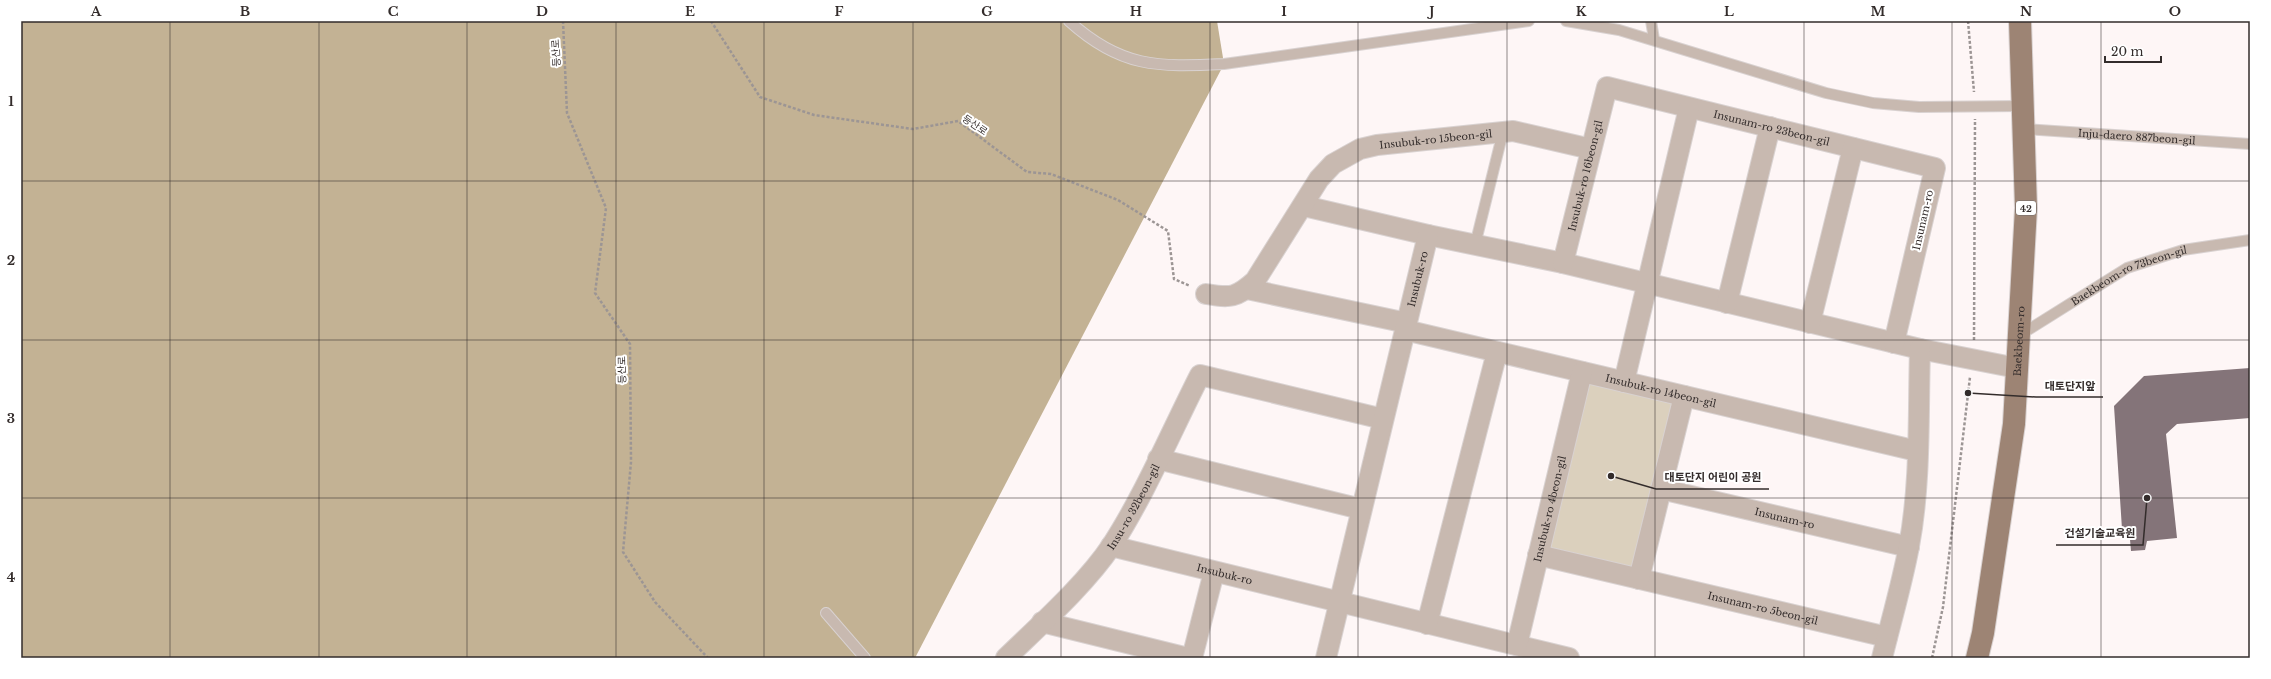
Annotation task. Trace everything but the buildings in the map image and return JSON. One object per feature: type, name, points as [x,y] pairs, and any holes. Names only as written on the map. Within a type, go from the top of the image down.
[{"type":"main road","name":"Baekbeom-ro","points":[[1977,658],[1983,633],[2014,424],[2026,208],[2020,21]]},
{"type":"street","name":"Insunam-ro 23beon-gil","points":[[1607,87],[1935,168]]},
{"type":"street","name":"Insubuk-ro 16beon-gil","points":[[1563,263],[1607,87]]},
{"type":"street","points":[[1624,382],[1689,108]]},
{"type":"street","points":[[1727,303],[1770,127]]},
{"type":"street","name":"Insubuk-ro 15beon-gil","points":[[1206,294],[1221,297],[1241,294],[1247,289],[1255,281],[1304,206],[1319,179],[1333,164],[1360,149],[1377,145],[1503,132],[1513,132],[1591,149]]},
{"type":"street","points":[[1810,323],[1853,148]]},
{"type":"street","name":"Insunam-ro","points":[[1894,343],[1935,168]]},
{"type":"street","points":[[1304,206],[1428,235],[1563,263],[1920,350],[2017,368]]},
{"type":"street","name":"Insubuk-ro","points":[[1326,658],[1428,235]]},
{"type":"street","points":[[1247,289],[1406,327]]},
{"type":"street","name":"Insubuk-ro 14beon-gil","points":[[1406,327],[1497,352],[1918,451]]},
{"type":"street","points":[[1882,658],[1909,547],[1918,451],[1920,350]]},
{"type":"street","points":[[1427,624],[1497,352]]},
{"type":"street","name":"Insubuk-ro 4beon-gil","points":[[1517,645],[1582,372]]},
{"type":"street","name":"Insu-ro 32beon-gil","points":[[1006,658],[1042,622],[1111,546],[1126,522],[1200,375],[1383,419]]},
{"type":"street","points":[[1639,579],[1684,396]]},
{"type":"street","points":[[1158,459],[1361,509]]},
{"type":"street","name":"Insunam-ro","points":[[1661,489],[1909,547]]},
{"type":"street","name":"Insubuk-ro","points":[[1111,546],[1339,602]]},
{"type":"street","name":"Insunam-ro 5beon-gil","points":[[1538,555],[1887,637]]},
{"type":"street","points":[[1192,658],[1214,572]]},
{"type":"street","points":[[1339,602],[1569,658]]},
{"type":"street","points":[[1042,622],[1188,658]]},
{"type":"lane","points":[[1069,21],[1088,39],[1116,54],[1142,63],[1174,66],[1224,64],[1530,21]]},
{"type":"lane","points":[[1566,21],[1619,30],[1654,39],[1826,93],[1873,103],[1919,107],[2023,106]]},
{"type":"lane","points":[[1651,21],[1654,39]]},
{"type":"lane","name":"Inju-daero 887beon-gil","points":[[2023,129],[2250,144]]},
{"type":"lane","points":[[1475,245],[1503,132]]},
{"type":"lane","name":"Baekbeom-ro 73beon-gil","points":[[2019,337],[2127,268],[2182,250],[2250,240]]},
{"type":"lane","points":[[826,613],[865,658]]},
{"type":"path","name":"등산로","points":[[563,21],[567,113],[606,208],[595,293],[630,344],[631,462],[623,552],[655,602],[708,658]]},
{"type":"path","name":"등산로","points":[[711,21],[760,96],[814,115],[913,129],[958,121],[1027,172],[1051,174],[1118,200],[1168,232],[1174,279],[1206,294]]},
{"type":"path","points":[[1968,21],[1974,78]]},
{"type":"shaded area","points":[[21,21],[1217,21],[1224,64],[915,658],[21,658]]},
{"type":"shaded area","points":[[1582,372],[1684,396],[1639,579],[1538,555]]},
{"type":"place","name":"대토단지앞","points":[[1968,393]]},
{"type":"place","name":"대토단지 어린이 공원","points":[[1611,476]]},
{"type":"place","name":"건설기술교육원","points":[[2147,498]]}]
